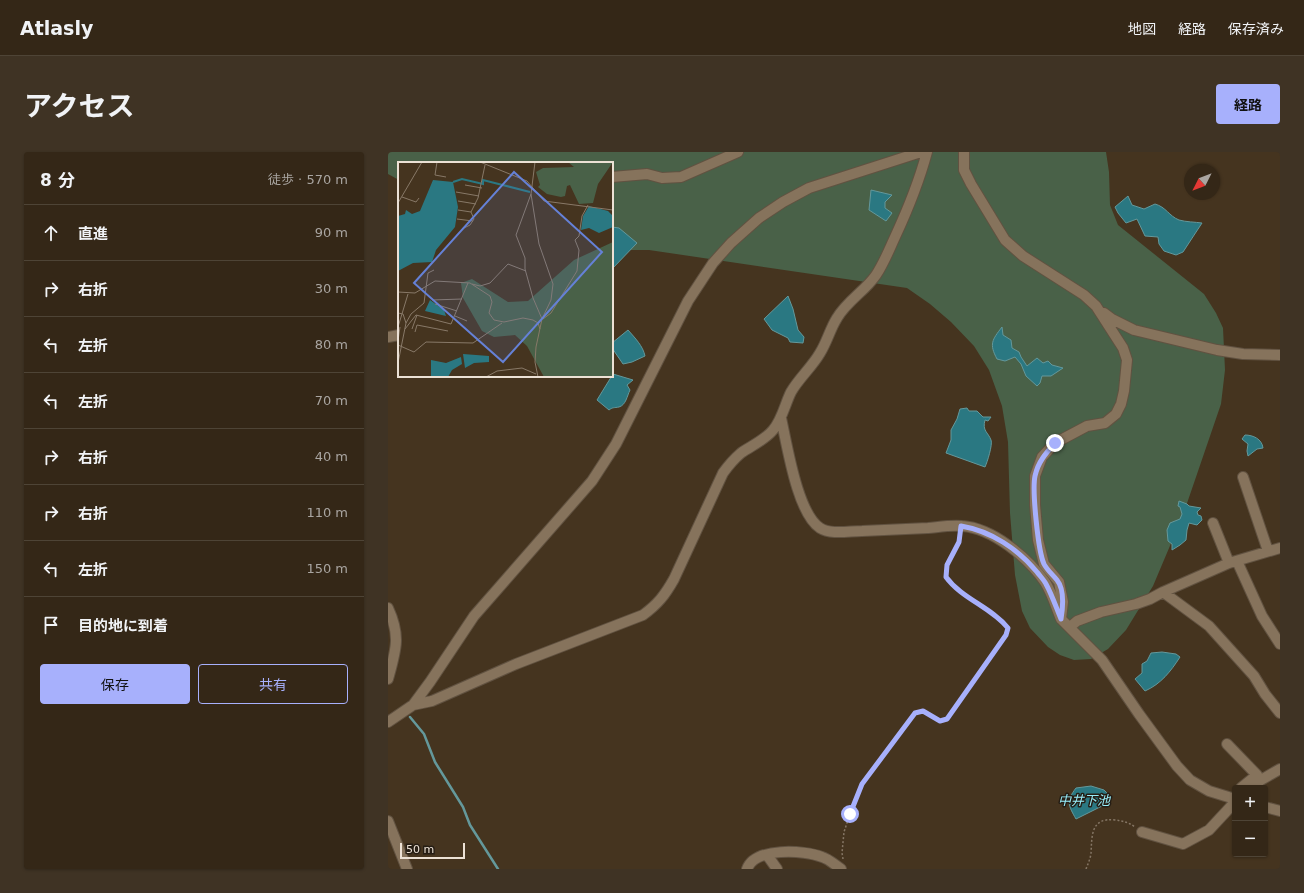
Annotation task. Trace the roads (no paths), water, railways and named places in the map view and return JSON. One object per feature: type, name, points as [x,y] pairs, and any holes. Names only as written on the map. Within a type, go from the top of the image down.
[{"type":"street","points":[[613,177],[647,174],[662,178],[681,178],[738,152]]},
{"type":"street","points":[[388,722],[413,705],[474,616],[592,481],[616,444],[688,301],[713,263],[731,243],[759,218],[783,202],[809,188],[921,152]]},
{"type":"street","points":[[413,705],[432,701],[516,664],[644,615],[656,605],[674,580],[723,474],[732,462],[741,454],[774,430],[781,418],[791,393],[798,381],[810,368],[820,353],[837,317],[846,304],[875,276],[886,258],[920,178],[926,152]]},
{"type":"street","points":[[964,152],[964,170],[970,184],[1005,240],[1023,256],[1084,295],[1112,319],[1134,330],[1230,352],[1243,354],[1280,355]]},
{"type":"street","points":[[1061,619],[1064,602],[1059,582],[1044,564],[1038,540],[1034,476],[1042,457],[1055,443],[1087,426],[1105,423],[1116,414],[1121,404],[1124,391],[1127,360],[1123,348],[1096,306]]},
{"type":"street","points":[[388,338],[398,335]]},
{"type":"street","points":[[781,418],[796,487],[809,516],[819,528],[830,532],[961,526],[970,527],[991,535],[1013,549],[1030,564],[1046,583],[1061,619],[1102,660],[1177,766],[1190,780],[1209,791],[1232,797]]},
{"type":"street","points":[[1243,478],[1268,551]]},
{"type":"street","points":[[1213,523],[1262,616],[1280,644]]},
{"type":"street","points":[[1070,628],[1078,621],[1101,612],[1136,604],[1150,599],[1233,562],[1280,548]]},
{"type":"street","points":[[1163,592],[1210,626],[1254,676],[1265,694],[1280,713]]},
{"type":"street","points":[[388,608],[397,634],[396,653],[388,679]]},
{"type":"street","points":[[1227,744],[1257,775],[1245,785]]},
{"type":"street","points":[[1255,785],[1280,769]]},
{"type":"street","points":[[1142,832],[1183,844],[1209,830],[1232,801]]},
{"type":"street","points":[[1268,808],[1280,811]]},
{"type":"street","points":[[388,821],[408,869]]},
{"type":"street","points":[[747,869],[747,866],[755,859],[779,852],[795,852],[823,857],[842,866]]},
{"type":"street","points":[[767,855],[777,869]]},
{"type":"water","points":[[871,190],[892,195],[885,202],[885,208],[892,213],[886,221],[869,210]]},
{"type":"water","points":[[1128,196],[1132,205],[1144,209],[1155,204],[1159,205],[1179,220],[1202,223],[1183,252],[1176,255],[1164,251],[1159,244],[1158,237],[1145,236],[1137,219],[1126,223],[1118,213],[1115,207]]},
{"type":"water","points":[[613,227],[619,228],[637,243],[613,268]]},
{"type":"water","points":[[788,296],[798,330],[804,337],[803,343],[790,342],[788,338],[772,330],[764,319]]},
{"type":"water","points":[[1002,327],[1003,335],[1011,340],[1012,348],[1019,352],[1027,366],[1037,358],[1043,363],[1048,361],[1052,365],[1063,368],[1051,376],[1042,376],[1040,383],[1037,386],[1026,376],[1021,364],[1015,357],[1005,361],[997,359],[992,346],[996,335]]},
{"type":"water","points":[[628,330],[641,345],[645,356],[623,364],[613,349],[613,342]]},
{"type":"water","points":[[613,374],[633,380],[627,385],[630,390],[626,400],[621,406],[609,410],[597,400],[611,377],[613,377]]},
{"type":"water","points":[[967,408],[969,411],[977,411],[983,417],[991,417],[988,421],[985,420],[984,424],[984,427],[991,440],[990,454],[985,467],[946,453],[951,440],[951,430],[960,409]]},
{"type":"water","points":[[1245,435],[1257,438],[1261,442],[1263,448],[1257,449],[1248,456],[1248,444],[1242,439]]},
{"type":"water","points":[[1179,501],[1189,506],[1201,508],[1197,512],[1198,515],[1201,516],[1202,520],[1197,525],[1189,523],[1186,540],[1172,550],[1172,544],[1168,541],[1167,530],[1170,523],[1180,519],[1182,514],[1180,507],[1178,506]]},
{"type":"water","points":[[1162,652],[1176,654],[1180,657],[1165,677],[1156,685],[1145,691],[1135,679],[1142,673],[1142,664],[1147,661],[1151,653]]},
{"type":"water","name":"中井下池","points":[[1091,786],[1104,790],[1112,798],[1102,806],[1076,819],[1071,810],[1069,800],[1076,788]]},
{"type":"waterway","points":[[410,717],[424,734],[435,762],[463,807],[470,825],[498,869]]}]
